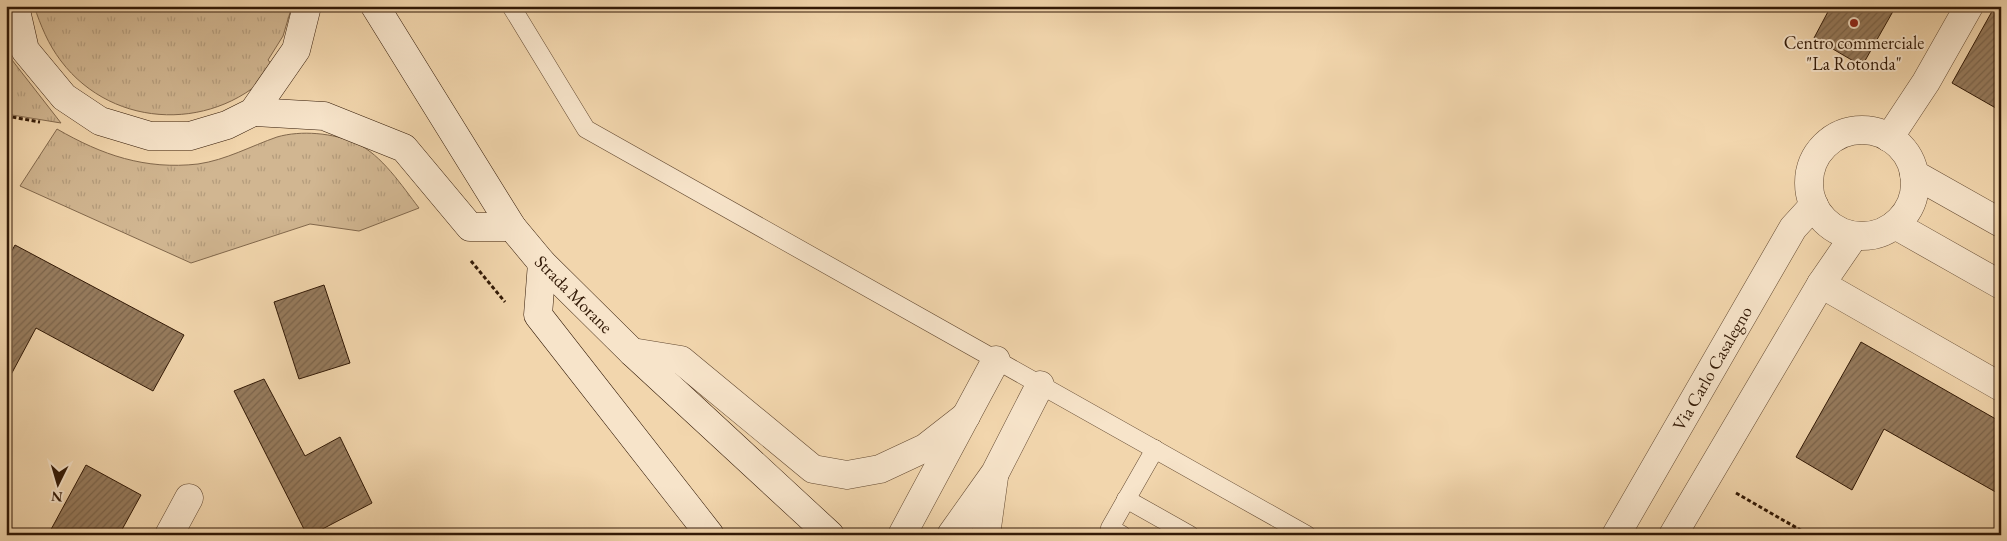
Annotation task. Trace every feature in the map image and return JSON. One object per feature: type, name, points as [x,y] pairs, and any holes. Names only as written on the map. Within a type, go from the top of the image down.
[{"type":"street","points":[[15,6],[25,50],[64,97],[100,121],[150,136],[190,136],[227,125],[253,112],[296,50],[307,6]]},
{"type":"street","name":"Strada Morane","points":[[375,6],[512,228],[542,263],[632,352],[830,535]]},
{"type":"street","points":[[1890,138],[1926,82],[1968,6]]},
{"type":"street","points":[[253,112],[324,116],[404,148],[470,227],[512,228]]},
{"type":"street","points":[[1861,130],[1876,132],[1890,138],[1906,153],[1914,174],[1914,192],[1904,216],[1895,225],[1869,236],[1854,236],[1838,230],[1824,220],[1810,196],[1810,176],[1814,161],[1822,149],[1833,139],[1846,133],[1861,130]]},
{"type":"street","points":[[1914,174],[2001,223]]},
{"type":"street","name":"Via Carlo Casalegno","points":[[1616,535],[1793,228],[1814,205]]},
{"type":"street","points":[[1895,225],[2001,285]]},
{"type":"street","points":[[1673,535],[1821,284],[1854,236]]},
{"type":"street","points":[[542,263],[538,315],[710,535]]},
{"type":"street","points":[[1821,284],[2001,387]]},
{"type":"street","points":[[632,352],[681,360],[813,469],[847,475],[880,469],[925,448],[966,416]]},
{"type":"street","points":[[902,535],[996,360]]},
{"type":"street","points":[[951,535],[995,473],[1040,385]]},
{"type":"street","points":[[986,535],[995,473]]},
{"type":"street","points":[[170,535],[189,498]]},
{"type":"lane","points":[[511,6],[586,129],[1307,535]]},
{"type":"lane","points":[[1113,532],[1126,499],[1155,449]]},
{"type":"lane","points":[[1126,499],[1190,535]]},
{"type":"path","points":[[6,116],[44,122]]},
{"type":"path","points":[[466,255],[510,308]]},
{"type":"path","points":[[1707,477],[1809,535]]},
{"type":"green space","points":[[34,6],[292,6],[283,36],[268,60],[275,68],[252,89],[225,104],[196,112],[167,115],[137,111],[109,101],[83,84],[61,61],[52,48]]},
{"type":"green space","points":[[6,46],[12,60],[61,123],[6,114]]},
{"type":"green space","points":[[57,129],[107,153],[160,165],[208,162],[286,135],[306,133],[337,137],[356,143],[374,155],[391,172],[419,208],[359,231],[310,224],[191,263],[20,186]]},
{"type":"building","name":"Centro commerciale \"La Rotonda\"","points":[[1831,6],[1896,6],[1862,66],[1814,38]]},
{"type":"building","points":[[1995,6],[2001,6],[2001,111],[1952,83]]},
{"type":"building","points":[[15,245],[184,335],[153,391],[36,328],[6,384],[6,261]]},
{"type":"building","points":[[324,285],[350,363],[299,379],[274,302]]},
{"type":"building","points":[[1861,342],[2001,422],[2001,495],[1884,429],[1852,490],[1796,457]]},
{"type":"building","points":[[264,379],[305,456],[340,437],[372,503],[311,535],[307,535],[234,391]]},
{"type":"building","points":[[86,465],[141,495],[119,535],[48,535]]},
{"type":"place","name":"Centro commerciale \"La Rotonda\"","points":[[1854,23]]}]
